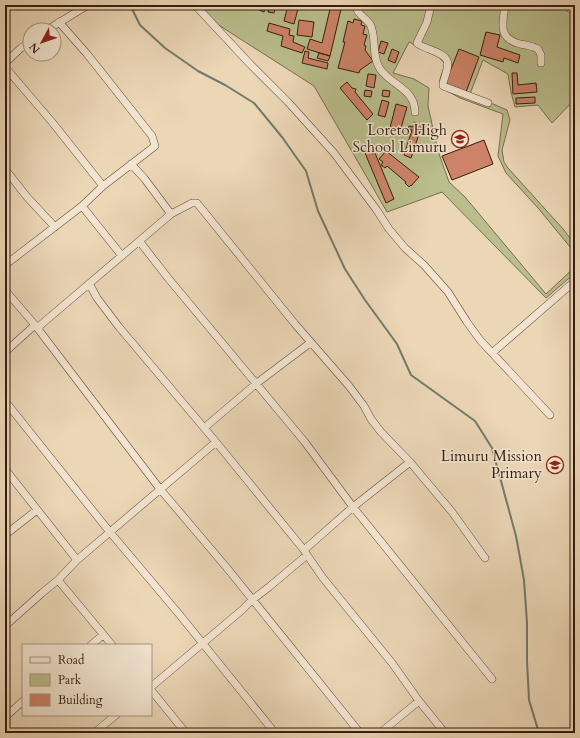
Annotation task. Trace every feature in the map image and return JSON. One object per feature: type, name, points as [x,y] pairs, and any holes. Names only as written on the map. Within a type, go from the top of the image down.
[{"type":"street","points":[[59,22],[88,5]]},
{"type":"street","points":[[195,5],[288,102],[334,153],[389,229],[448,292],[467,322],[492,353],[550,415]]},
{"type":"street","points":[[356,5],[358,12],[370,26],[376,62],[379,68],[405,90],[415,104],[415,112]]},
{"type":"street","points":[[431,5],[427,22],[417,43],[441,54],[447,59],[448,66],[443,83],[444,86],[488,103]]},
{"type":"street","points":[[504,5],[504,35],[514,42],[538,50],[541,54],[541,63]]},
{"type":"street","points":[[5,265],[82,206],[104,186],[154,146],[152,136],[87,54],[62,25]]},
{"type":"street","points":[[5,63],[22,49]]},
{"type":"street","points":[[5,67],[104,186]]},
{"type":"street","points":[[131,164],[172,214]]},
{"type":"street","points":[[5,169],[27,197],[54,227]]},
{"type":"street","points":[[5,352],[90,285],[172,214],[192,203],[197,203],[310,342],[349,386],[381,432],[410,462],[452,512],[485,558]]},
{"type":"street","points":[[82,206],[122,256]]},
{"type":"street","points":[[140,242],[168,278],[304,441],[353,507],[492,679]]},
{"type":"street","points":[[492,353],[575,281]]},
{"type":"street","points":[[90,285],[119,327],[216,442],[306,553],[345,606],[392,663],[419,701],[445,733]]},
{"type":"street","points":[[5,290],[36,327],[160,489],[360,733]]},
{"type":"street","points":[[204,428],[257,383],[310,342]]},
{"type":"street","points":[[5,401],[275,733]]},
{"type":"street","points":[[5,626],[58,580],[77,560],[110,531],[216,442]]},
{"type":"street","points":[[152,686],[252,600],[270,587],[353,507],[410,462]]},
{"type":"street","points":[[5,469],[77,560]]},
{"type":"street","points":[[5,535],[37,510]]},
{"type":"street","points":[[58,580],[111,644]]},
{"type":"street","points":[[92,644],[103,635]]},
{"type":"street","points":[[152,691],[186,733]]},
{"type":"street","points":[[380,733],[419,701]]},
{"type":"street","points":[[5,717],[22,702]]},
{"type":"street","points":[[94,733],[115,716]]},
{"type":"green space","name":"Loreto High School Limuru","points":[[198,5],[559,5],[575,17],[575,99],[552,123],[538,105],[515,107],[508,74],[483,60],[470,94],[507,110],[510,120],[502,150],[504,162],[564,230],[575,245],[575,253],[538,208],[506,173],[498,156],[503,114],[460,98],[440,87],[440,79],[445,64],[438,56],[409,42],[393,73],[414,79],[429,88],[428,106],[438,151],[449,182],[465,197],[546,294],[575,267],[575,273],[546,298],[442,192],[387,212],[314,86],[217,24]]},
{"type":"building","points":[[258,5],[266,5],[264,12],[257,9]]},
{"type":"building","points":[[269,5],[276,5],[274,13],[268,12]]},
{"type":"building","points":[[288,5],[299,5],[294,24],[284,21]]},
{"type":"building","points":[[331,5],[338,7],[338,5],[342,5],[330,56],[307,49],[310,39],[322,43]]},
{"type":"building","points":[[354,19],[362,21],[361,25],[365,26],[363,34],[367,35],[364,45],[366,46],[365,50],[373,61],[360,70],[359,73],[338,68],[345,42],[343,42],[348,21],[353,23]]},
{"type":"building","points":[[299,20],[314,22],[312,37],[297,35]]},
{"type":"building","points":[[269,23],[290,29],[289,35],[294,36],[293,42],[305,47],[302,53],[281,46],[283,36],[267,31]]},
{"type":"building","points":[[486,32],[500,35],[497,47],[520,55],[518,63],[504,58],[503,62],[480,55]]},
{"type":"building","points":[[381,41],[388,43],[384,54],[378,52]]},
{"type":"building","points":[[392,49],[399,52],[395,63],[388,60]]},
{"type":"building","points":[[459,49],[479,57],[466,92],[445,84]]},
{"type":"building","points":[[305,51],[309,52],[308,58],[328,63],[327,69],[302,63]]},
{"type":"building","points":[[319,53],[330,56],[328,61],[317,58]]},
{"type":"building","points":[[512,73],[517,73],[518,85],[536,83],[537,92],[513,94]]},
{"type":"building","points":[[368,74],[376,75],[374,88],[366,86]]},
{"type":"building","points":[[347,82],[352,88],[356,89],[355,92],[373,114],[367,120],[340,88]]},
{"type":"building","points":[[365,90],[372,91],[371,97],[364,96]]},
{"type":"building","points":[[383,90],[390,91],[389,97],[382,96]]},
{"type":"building","points":[[535,97],[535,103],[516,104],[516,98]]},
{"type":"building","points":[[382,100],[389,102],[385,117],[378,115]]},
{"type":"building","points":[[396,104],[407,107],[399,135],[389,132]]},
{"type":"building","points":[[414,122],[422,125],[411,158],[404,155],[412,130],[408,129],[409,126],[413,127]]},
{"type":"building","points":[[484,140],[493,164],[452,180],[442,156]]},
{"type":"building","points":[[370,151],[372,154],[375,153],[394,199],[386,203],[365,153]]},
{"type":"building","points":[[386,151],[419,177],[411,186],[409,187],[405,183],[406,182],[387,166],[385,168],[381,165],[383,162],[379,159]]},
{"type":"waterway","points":[[130,5],[140,25],[165,48],[198,71],[225,85],[254,103],[282,137],[306,171],[318,211],[345,269],[365,300],[397,344],[411,375],[475,421],[492,448],[516,536],[524,580],[527,623],[529,700],[539,733]]},
{"type":"place","name":"Loreto High School Limuru","points":[[460,139]]},
{"type":"place","name":"Limuru Mission Primary","points":[[555,465]]}]
